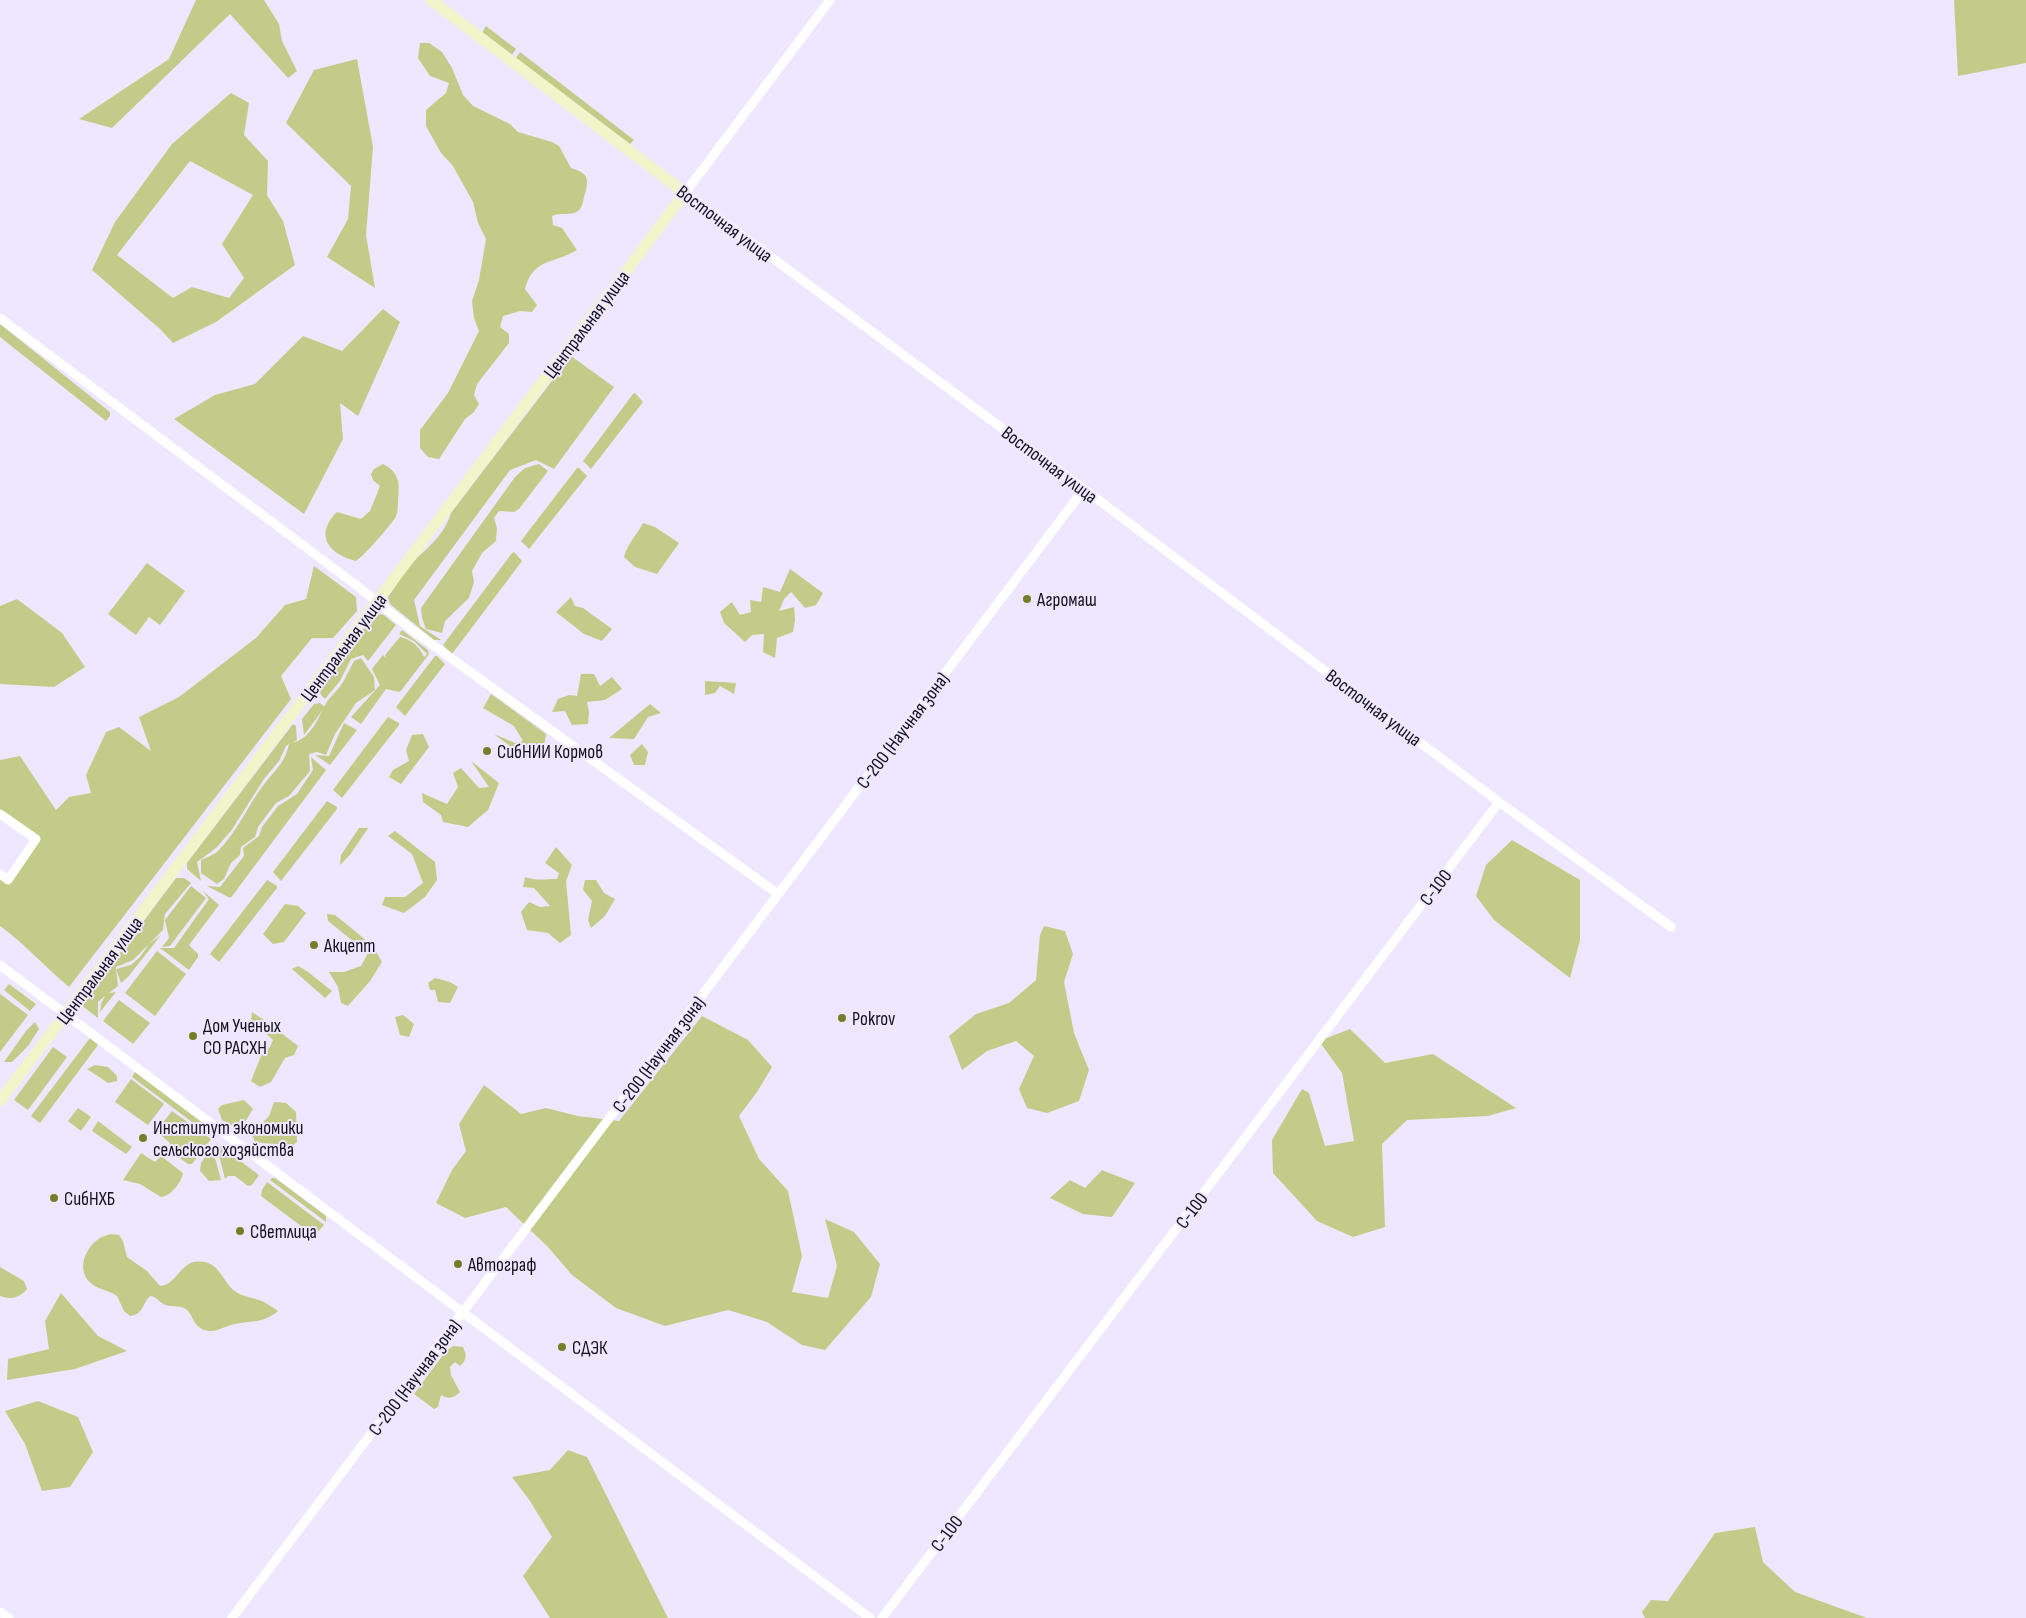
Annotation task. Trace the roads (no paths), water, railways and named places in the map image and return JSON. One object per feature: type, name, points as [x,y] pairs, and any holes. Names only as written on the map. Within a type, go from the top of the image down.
[{"type":"main road","name":"Восточная улица","points":[[431,0],[685,193]]},
{"type":"main road","name":"Центральная улица","points":[[0,1101],[685,193]]},
{"type":"street","points":[[685,193],[830,0]]},
{"type":"street","name":"Восточная улица","points":[[685,193],[1084,489],[1499,802],[1671,927]]},
{"type":"street","points":[[0,318],[412,629],[778,894]]},
{"type":"street","name":"С-200 (Научная зона)","points":[[232,1618],[1084,489]]},
{"type":"street","name":"С-100","points":[[882,1618],[1499,802]]},
{"type":"street","points":[[0,814],[36,839],[8,880],[0,874]]},
{"type":"street","points":[[0,965],[870,1618]]},
{"type":"street","points":[[0,1612],[9,1618]]},
{"type":"place","name":"Агромаш","points":[[1027,599]]},
{"type":"place","name":"СибНИИ Кормов","points":[[487,751]]},
{"type":"place","name":"Акцепт","points":[[314,945]]},
{"type":"place","name":"Pokrov","points":[[842,1018]]},
{"type":"place","name":"Дом Ученых СО РАСХН","points":[[193,1036]]},
{"type":"place","name":"Институт экономики сельского хозяйства","points":[[143,1138]]},
{"type":"place","name":"СибНХБ","points":[[54,1198]]},
{"type":"place","name":"Светлица","points":[[240,1231]]},
{"type":"place","name":"Автограф","points":[[458,1264]]},
{"type":"place","name":"СДЭК","points":[[562,1347]]}]
